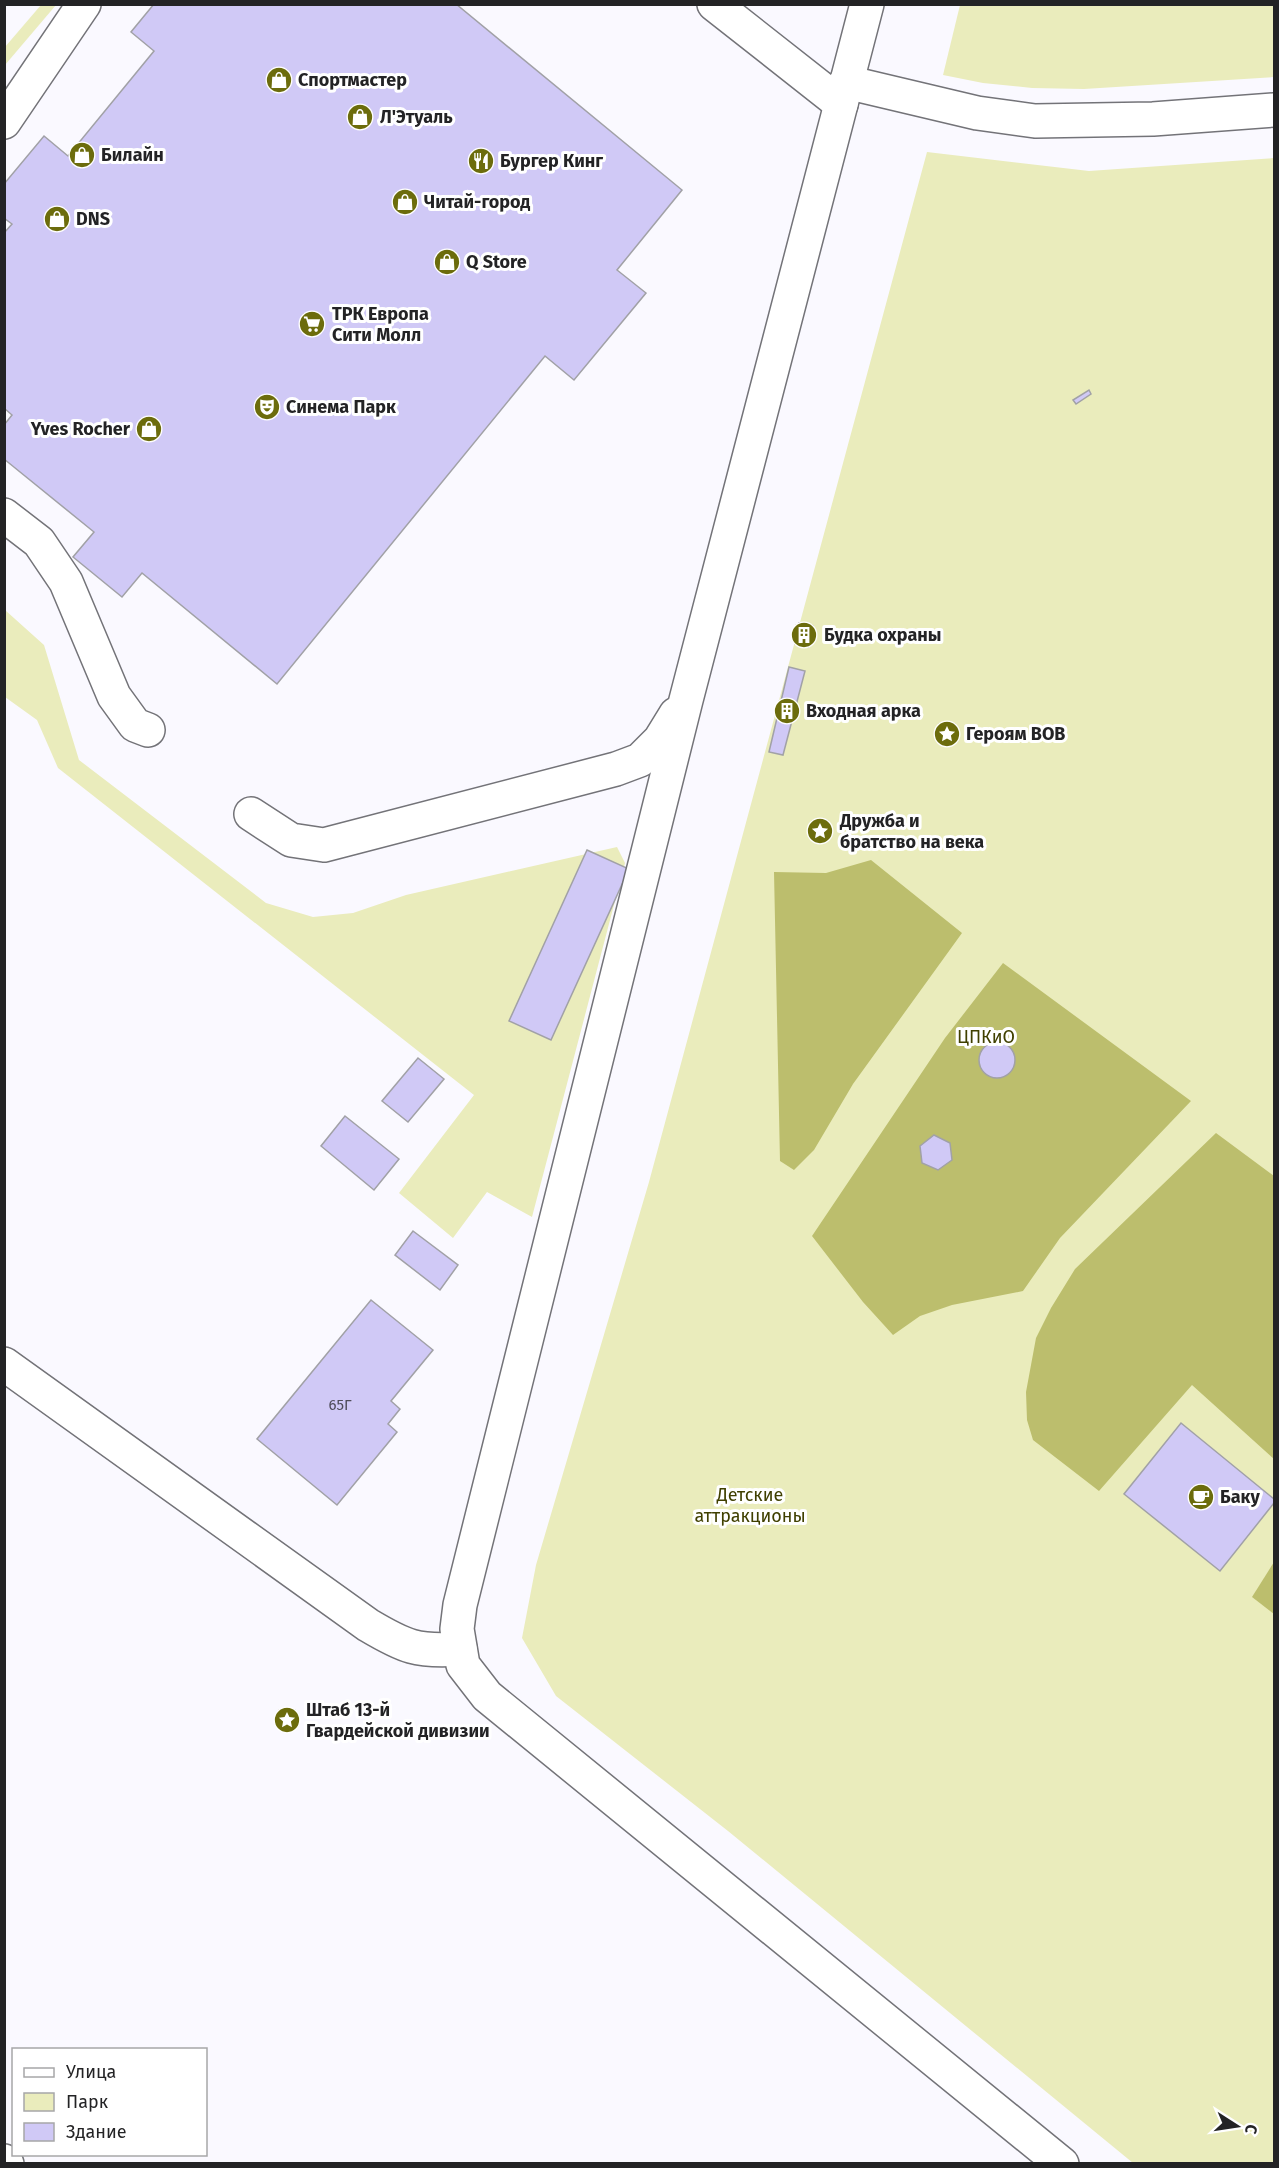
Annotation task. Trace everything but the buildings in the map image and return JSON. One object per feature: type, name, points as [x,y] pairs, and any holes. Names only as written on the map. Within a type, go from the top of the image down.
[{"type":"street","points":[[4,122],[84,4]]},
{"type":"street","points":[[714,4],[844,93],[1035,122],[1153,119],[1275,110]]},
{"type":"street","points":[[867,4],[686,700],[460,1605],[457,1629],[463,1665],[487,1696],[1062,2163]]},
{"type":"street","points":[[4,515],[39,542],[66,582],[114,696],[135,725],[148,730]]},
{"type":"street","points":[[252,814],[291,840],[324,845],[364,835],[615,769],[640,760],[660,740],[686,700]]},
{"type":"street","points":[[4,1364],[368,1625],[399,1644],[431,1651],[460,1649]]},
{"type":"green space","points":[[41,5],[56,5],[5,65],[5,47]]},
{"type":"green space","points":[[960,5],[1274,5],[1274,77],[1084,89],[1032,88],[983,83],[943,75]]},
{"type":"green space","name":"ЦПКиО","points":[[927,152],[1089,171],[1274,158],[1274,2163],[1133,2163],[728,1831],[556,1696],[522,1638],[536,1565],[649,1182]]},
{"type":"green space","points":[[5,610],[44,645],[79,760],[266,903],[313,917],[353,913],[406,895],[617,847],[625,863],[532,1217],[487,1192],[453,1238],[399,1193],[474,1095],[58,768],[37,720],[5,697]]},
{"type":"green space","points":[[871,860],[962,933],[853,1084],[814,1150],[794,1170],[780,1161],[774,872],[826,873]]},
{"type":"green space","points":[[1003,963],[1191,1101],[1060,1238],[1023,1291],[952,1305],[920,1316],[893,1335],[863,1302],[812,1236],[945,1038]]},
{"type":"green space","points":[[1216,1133],[1274,1176],[1274,1459],[1192,1385],[1099,1491],[1033,1440],[1027,1420],[1026,1392],[1036,1338],[1075,1269]]},
{"type":"green space","points":[[1274,1562],[1274,1614],[1252,1597]]},
{"type":"place","name":"Спортмастер","points":[[279,80]]},
{"type":"place","name":"Л'Этуаль","points":[[360,117]]},
{"type":"place","name":"Билайн","points":[[82,155]]},
{"type":"place","name":"Бургер Кинг","points":[[481,161]]},
{"type":"place","name":"Читай-город","points":[[405,202]]},
{"type":"place","name":"DNS","points":[[57,219]]},
{"type":"place","name":"Q Store","points":[[447,262]]},
{"type":"place","name":"ТРК Европа Сити Молл","points":[[312,324]]},
{"type":"place","name":"Синема Парк","points":[[267,407]]},
{"type":"place","name":"Yves Rocher","points":[[149,429]]},
{"type":"place","name":"Будка охраны","points":[[804,635]]},
{"type":"place","name":"Входная арка","points":[[787,711]]},
{"type":"place","name":"Героям ВОВ","points":[[947,734]]},
{"type":"place","name":"Дружба и братство на века","points":[[820,831]]},
{"type":"place","name":"Баку","points":[[1201,1497]]},
{"type":"place","name":"Штаб 13-й Гвардейской дивизии","points":[[287,1720]]},
{"type":"park label","name":"Детские аттракционы","points":[[750,1505]]}]
